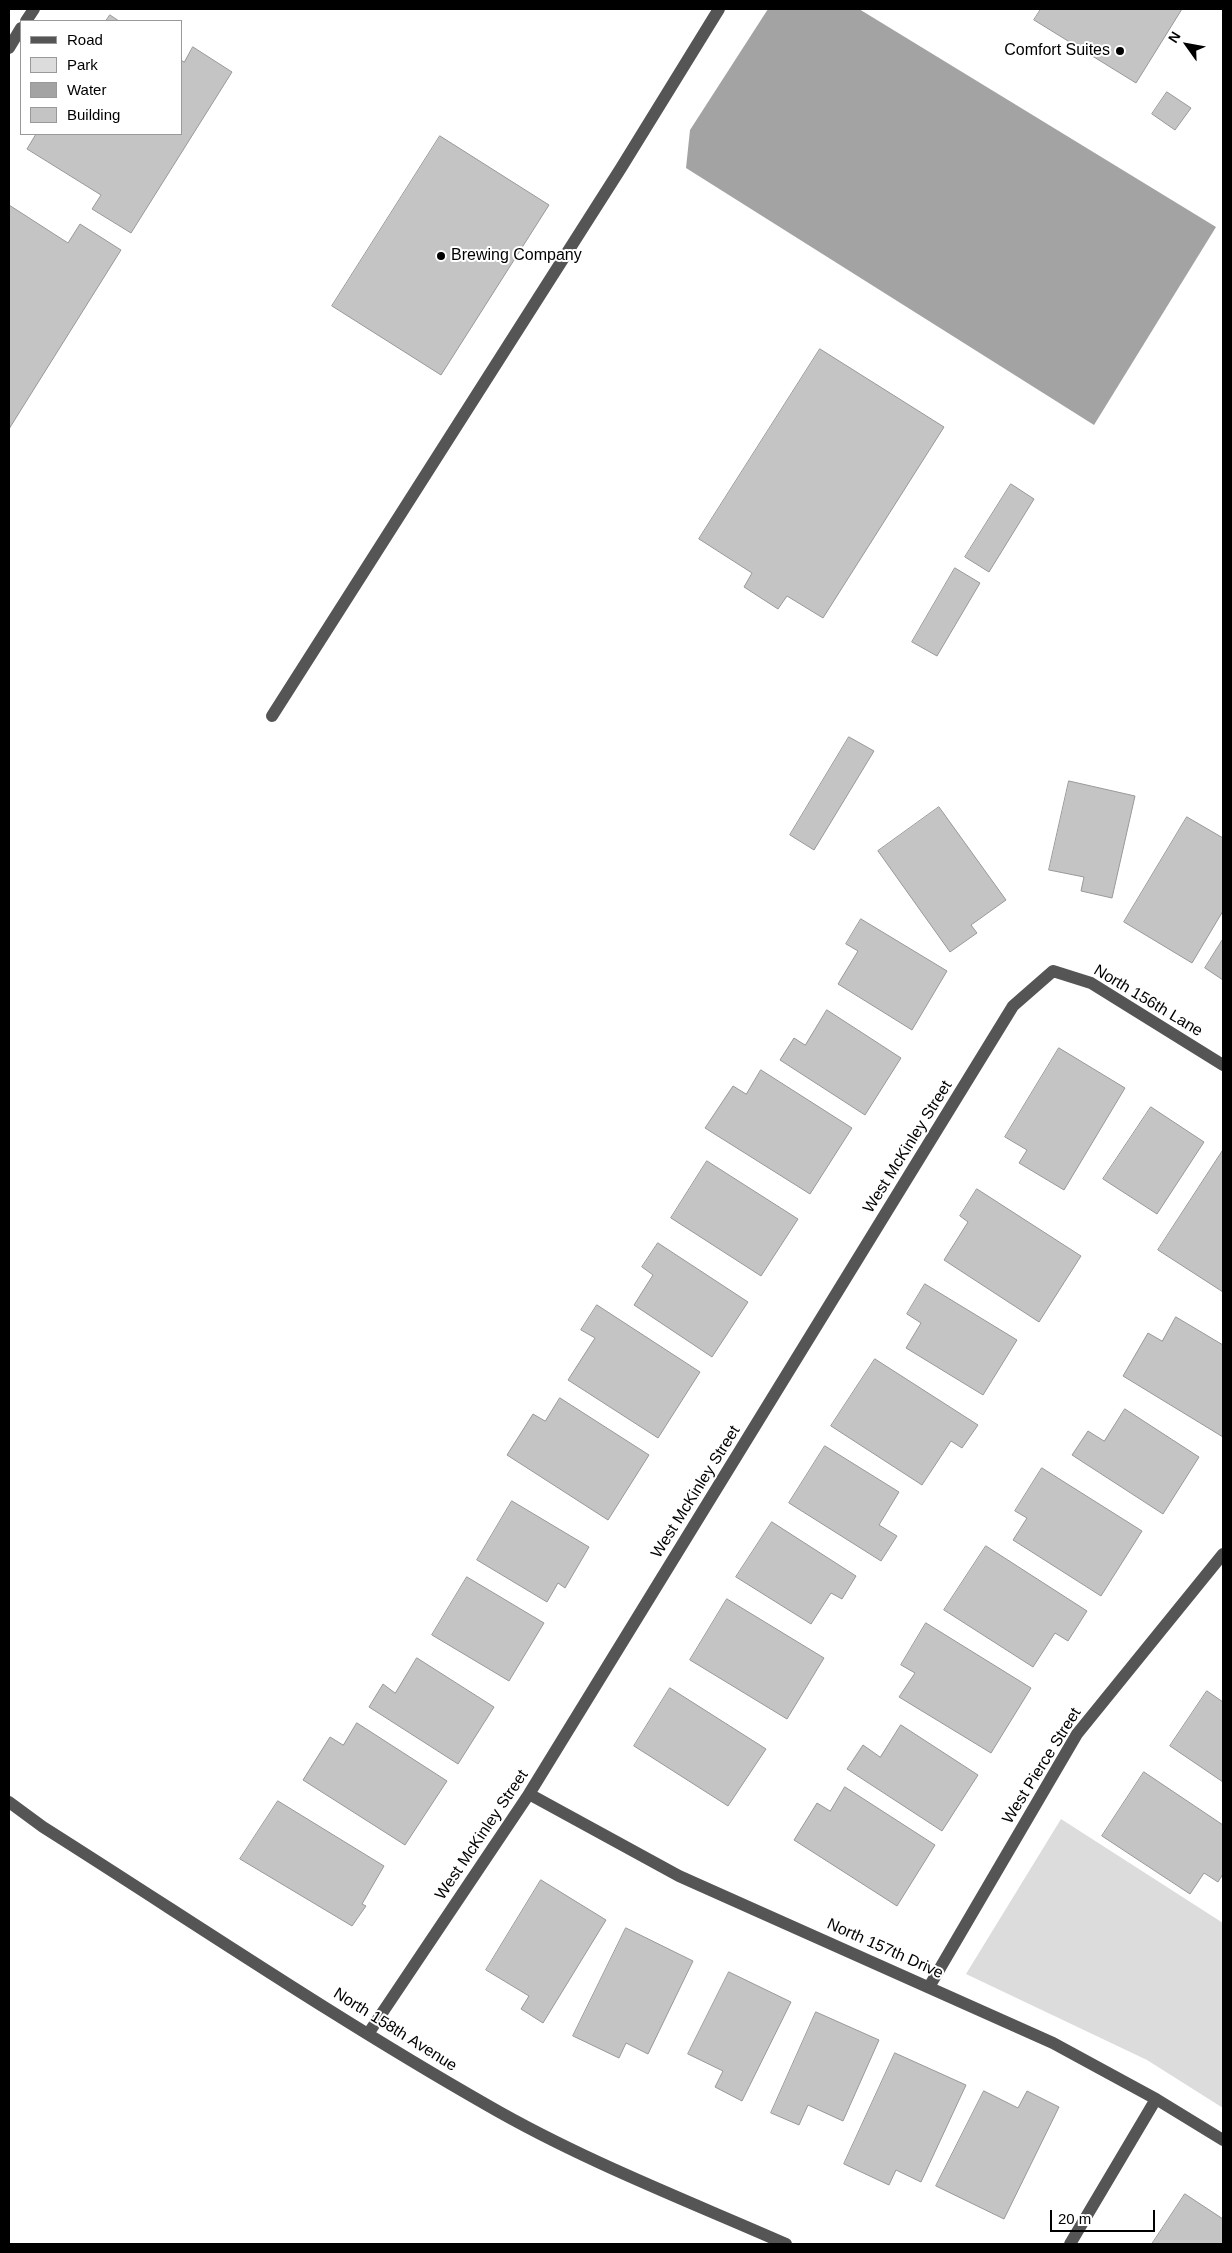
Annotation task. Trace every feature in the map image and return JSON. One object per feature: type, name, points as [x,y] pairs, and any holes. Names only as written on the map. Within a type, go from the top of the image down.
[{"type":"street","points":[[27,20],[34,9]]},
{"type":"street","points":[[272,716],[622,168],[719,9]]},
{"type":"street","points":[[9,48],[20,30]]},
{"type":"street","name":"North 156th Lane","points":[[1053,971],[1091,983],[1223,1066]]},
{"type":"street","name":"West McKinley Street","points":[[368,2034],[529,1794],[1013,1006],[1053,971]]},
{"type":"street","name":"West Pierce Street","points":[[929,1986],[1077,1734],[1223,1554]]},
{"type":"street","name":"North 157th Drive","points":[[529,1794],[679,1876],[1053,2043],[1156,2099],[1223,2140]]},
{"type":"street","name":"North 158th Avenue","points":[[9,1802],[52,1832],[368,2034],[488,2106],[560,2143],[786,2244]]},
{"type":"street","points":[[1070,2244],[1156,2099]]},
{"type":"green space","points":[[1061,1819],[1223,1923],[1223,2108],[1147,2060],[966,1974]]},
{"type":"water","points":[[768,9],[859,9],[1216,227],[1094,425],[686,168],[690,130]]},
{"type":"building","name":"Comfort Suites","points":[[1041,9],[1182,9],[1136,83],[1034,20]]},
{"type":"building","points":[[110,15],[118,20],[107,20]]},
{"type":"building","points":[[193,47],[232,72],[131,233],[92,209],[101,195],[27,149],[35,135],[182,135],[182,61],[184,62]]},
{"type":"building","points":[[1167,92],[1191,108],[1175,130],[1152,114]]},
{"type":"building","name":"Brewing Company","points":[[440,136],[549,205],[441,375],[332,306]]},
{"type":"building","points":[[9,205],[68,243],[80,224],[121,250],[9,429]]},
{"type":"building","points":[[820,349],[944,427],[823,618],[787,596],[778,609],[744,587],[752,573],[699,539]]},
{"type":"building","points":[[1011,484],[1034,499],[989,572],[965,557]]},
{"type":"building","points":[[955,568],[980,583],[937,656],[912,642]]},
{"type":"building","points":[[849,737],[874,751],[814,850],[790,835]]},
{"type":"building","points":[[1069,781],[1135,796],[1112,898],[1081,891],[1084,877],[1049,870]]},
{"type":"building","points":[[939,807],[1006,900],[971,925],[977,933],[950,952],[878,851]]},
{"type":"building","points":[[1187,817],[1223,838],[1223,911],[1192,963],[1124,922]]},
{"type":"building","points":[[861,919],[947,971],[912,1030],[838,984],[858,951],[846,944]]},
{"type":"building","points":[[1223,939],[1223,980],[1205,968]]},
{"type":"building","points":[[827,1010],[901,1058],[865,1115],[780,1060],[794,1038],[805,1045]]},
{"type":"building","points":[[1059,1048],[1125,1088],[1064,1190],[1019,1163],[1027,1150],[1005,1137]]},
{"type":"building","points":[[761,1070],[852,1128],[810,1194],[705,1128],[733,1086],[746,1094]]},
{"type":"building","points":[[1151,1107],[1204,1142],[1157,1214],[1103,1179]]},
{"type":"building","points":[[1223,1150],[1223,1292],[1158,1250]]},
{"type":"building","points":[[707,1161],[798,1219],[761,1276],[671,1218]]},
{"type":"building","points":[[977,1189],[1081,1256],[1039,1322],[944,1260],[968,1222],[960,1216]]},
{"type":"building","points":[[658,1243],[748,1302],[712,1357],[634,1305],[653,1275],[642,1267]]},
{"type":"building","points":[[925,1284],[1017,1340],[983,1395],[906,1348],[921,1323],[907,1314]]},
{"type":"building","points":[[597,1305],[700,1372],[658,1438],[568,1380],[595,1338],[581,1330]]},
{"type":"building","points":[[1176,1317],[1223,1345],[1223,1437],[1123,1376],[1148,1333],[1162,1341]]},
{"type":"building","points":[[875,1359],[978,1425],[962,1448],[951,1441],[922,1485],[831,1426]]},
{"type":"building","points":[[560,1398],[649,1455],[608,1520],[507,1455],[533,1414],[545,1421]]},
{"type":"building","points":[[1125,1409],[1199,1457],[1163,1514],[1072,1455],[1088,1431],[1104,1441]]},
{"type":"building","points":[[825,1446],[899,1492],[879,1525],[897,1536],[881,1561],[789,1503]]},
{"type":"building","points":[[1042,1468],[1142,1531],[1101,1596],[1013,1540],[1027,1518],[1015,1511]]},
{"type":"building","points":[[512,1501],[589,1547],[565,1588],[558,1583],[547,1602],[477,1560]]},
{"type":"building","points":[[772,1522],[856,1576],[842,1599],[831,1593],[811,1624],[736,1577]]},
{"type":"building","points":[[986,1546],[1087,1611],[1068,1641],[1055,1633],[1033,1667],[944,1610]]},
{"type":"building","points":[[467,1577],[544,1623],[509,1681],[432,1635]]},
{"type":"building","points":[[727,1599],[824,1658],[787,1719],[690,1660]]},
{"type":"building","points":[[926,1623],[1031,1688],[991,1753],[899,1697],[915,1673],[901,1665]]},
{"type":"building","points":[[417,1658],[494,1707],[458,1764],[369,1707],[383,1684],[395,1693]]},
{"type":"building","points":[[670,1688],[766,1749],[728,1806],[634,1746]]},
{"type":"building","points":[[1207,1691],[1223,1702],[1223,1782],[1170,1746]]},
{"type":"building","points":[[357,1723],[447,1781],[405,1845],[303,1780],[330,1737],[343,1745]]},
{"type":"building","points":[[901,1725],[978,1775],[942,1831],[847,1769],[863,1745],[880,1757]]},
{"type":"building","points":[[1144,1772],[1223,1825],[1223,1874],[1218,1882],[1204,1873],[1190,1894],[1102,1836]]},
{"type":"building","points":[[845,1787],[935,1845],[897,1906],[794,1840],[817,1803],[830,1811]]},
{"type":"building","points":[[278,1801],[384,1866],[362,1904],[366,1906],[352,1926],[240,1859]]},
{"type":"building","points":[[541,1880],[606,1920],[543,2023],[521,2009],[529,1996],[486,1970]]},
{"type":"building","points":[[626,1928],[693,1961],[648,2054],[626,2043],[619,2058],[573,2036]]},
{"type":"building","points":[[729,1972],[791,2002],[742,2101],[715,2087],[723,2071],[688,2054]]},
{"type":"building","points":[[816,2012],[879,2040],[843,2121],[808,2105],[799,2125],[771,2113]]},
{"type":"building","points":[[895,2053],[966,2085],[921,2182],[896,2170],[889,2185],[844,2164]]},
{"type":"building","points":[[984,2091],[1018,2108],[1027,2091],[1059,2107],[1004,2219],[936,2186]]},
{"type":"building","points":[[1185,2194],[1223,2219],[1223,2244],[1152,2244]]},
{"type":"place","name":"Comfort Suites","points":[[1120,51]]},
{"type":"place","name":"Brewing Company","points":[[441,256]]}]
